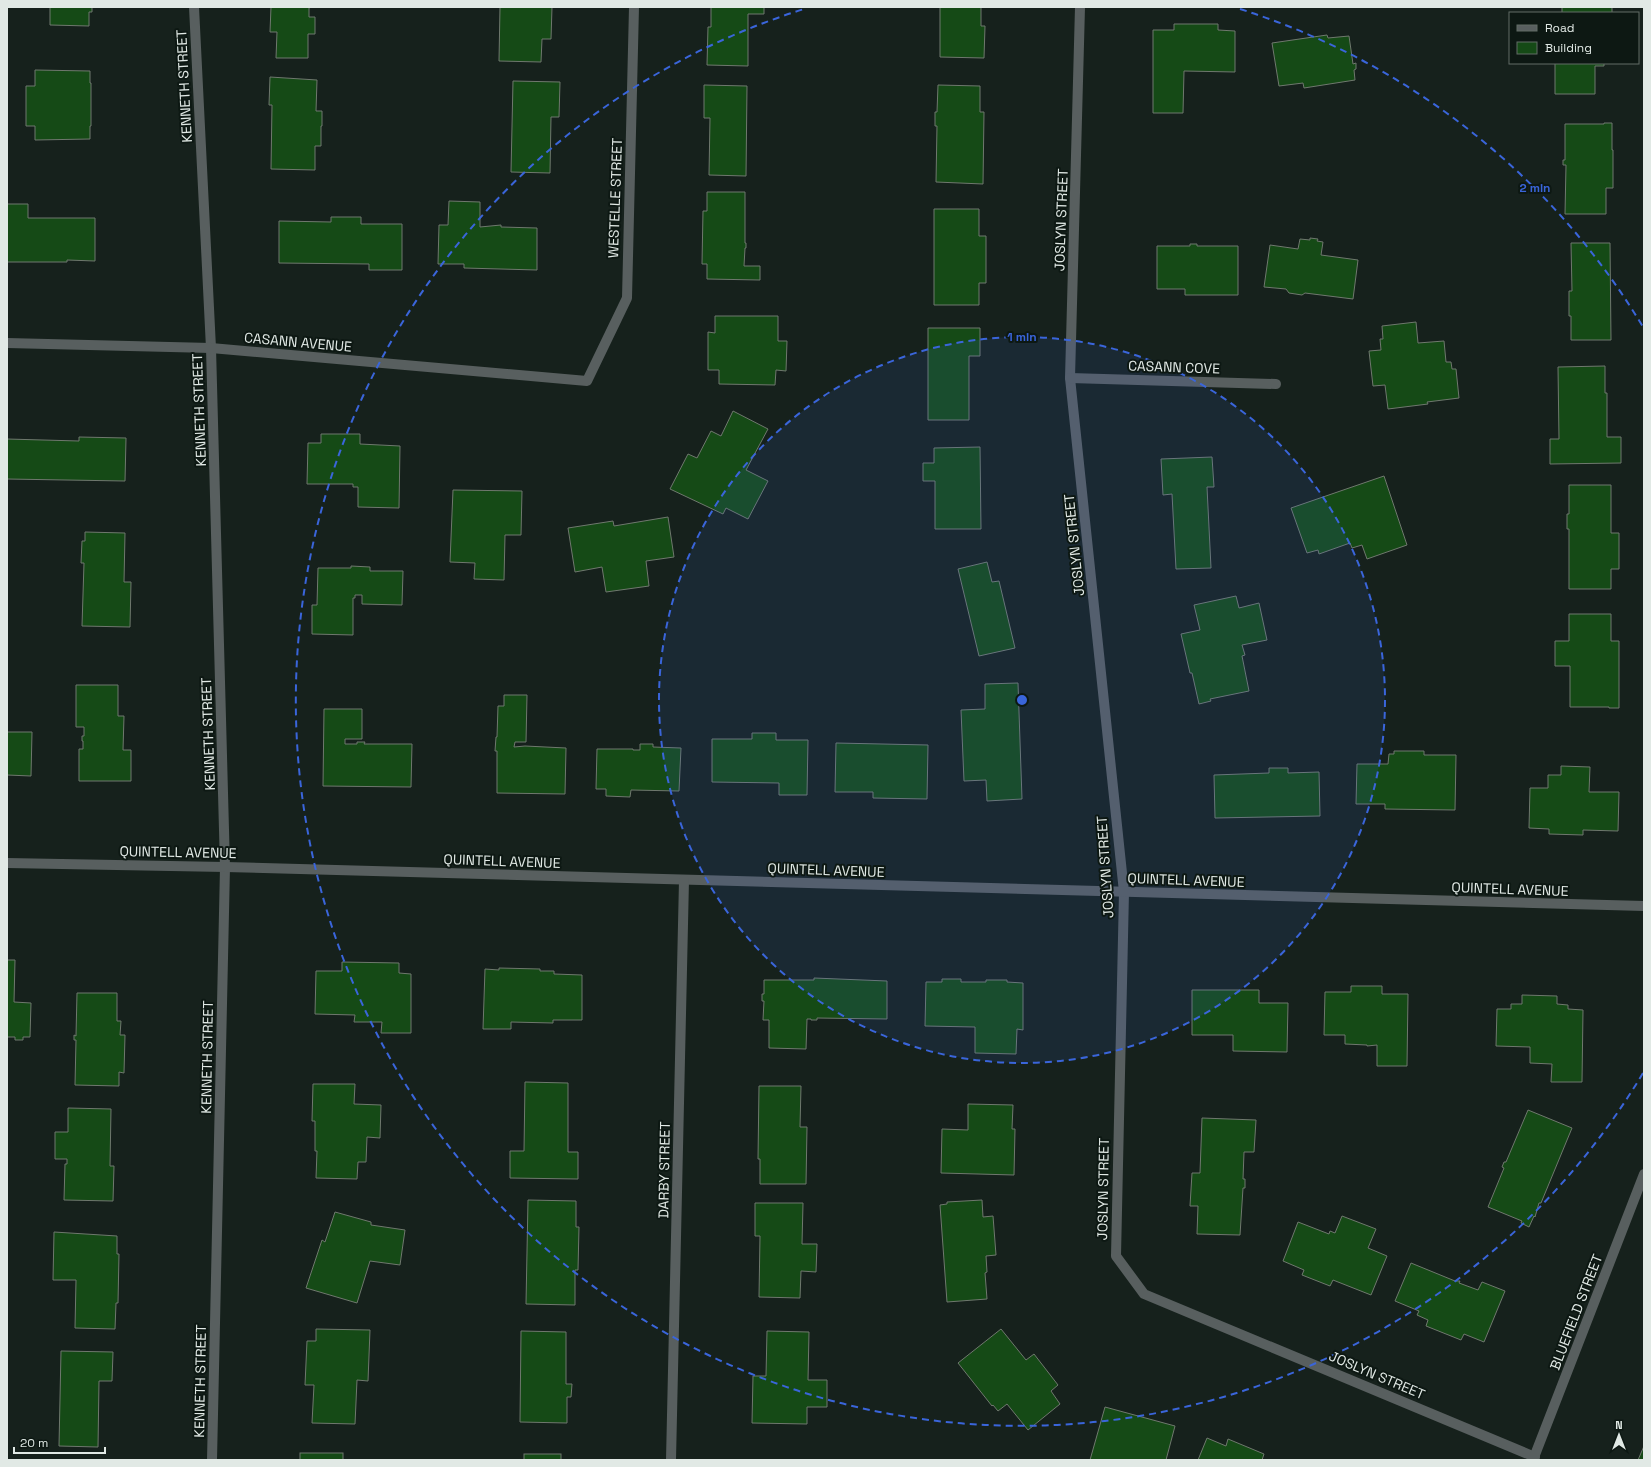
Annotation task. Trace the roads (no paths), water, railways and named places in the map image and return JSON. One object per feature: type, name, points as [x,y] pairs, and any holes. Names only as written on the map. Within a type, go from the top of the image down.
[{"type":"street","name":"KENNETH STREET","points":[[194,7],[211,348],[225,867],[212,1460]]},
{"type":"street","name":"WESTELLE STREET","points":[[587,381],[627,298],[634,7]]},
{"type":"street","name":"JOSLYN STREET","points":[[1080,7],[1070,378],[1124,892],[1116,1256],[1144,1294],[1534,1458]]},
{"type":"street","name":"CASANN AVENUE","points":[[7,343],[211,348],[587,381]]},
{"type":"street","name":"CASANN COVE","points":[[1070,378],[1276,384]]},
{"type":"street","name":"QUINTELL AVENUE","points":[[7,863],[225,867],[1644,906]]},
{"type":"street","name":"DARBY STREET","points":[[671,1460],[684,880]]},
{"type":"street","name":"BLUEFIELD STREET","points":[[1534,1458],[1644,1174]]}]
